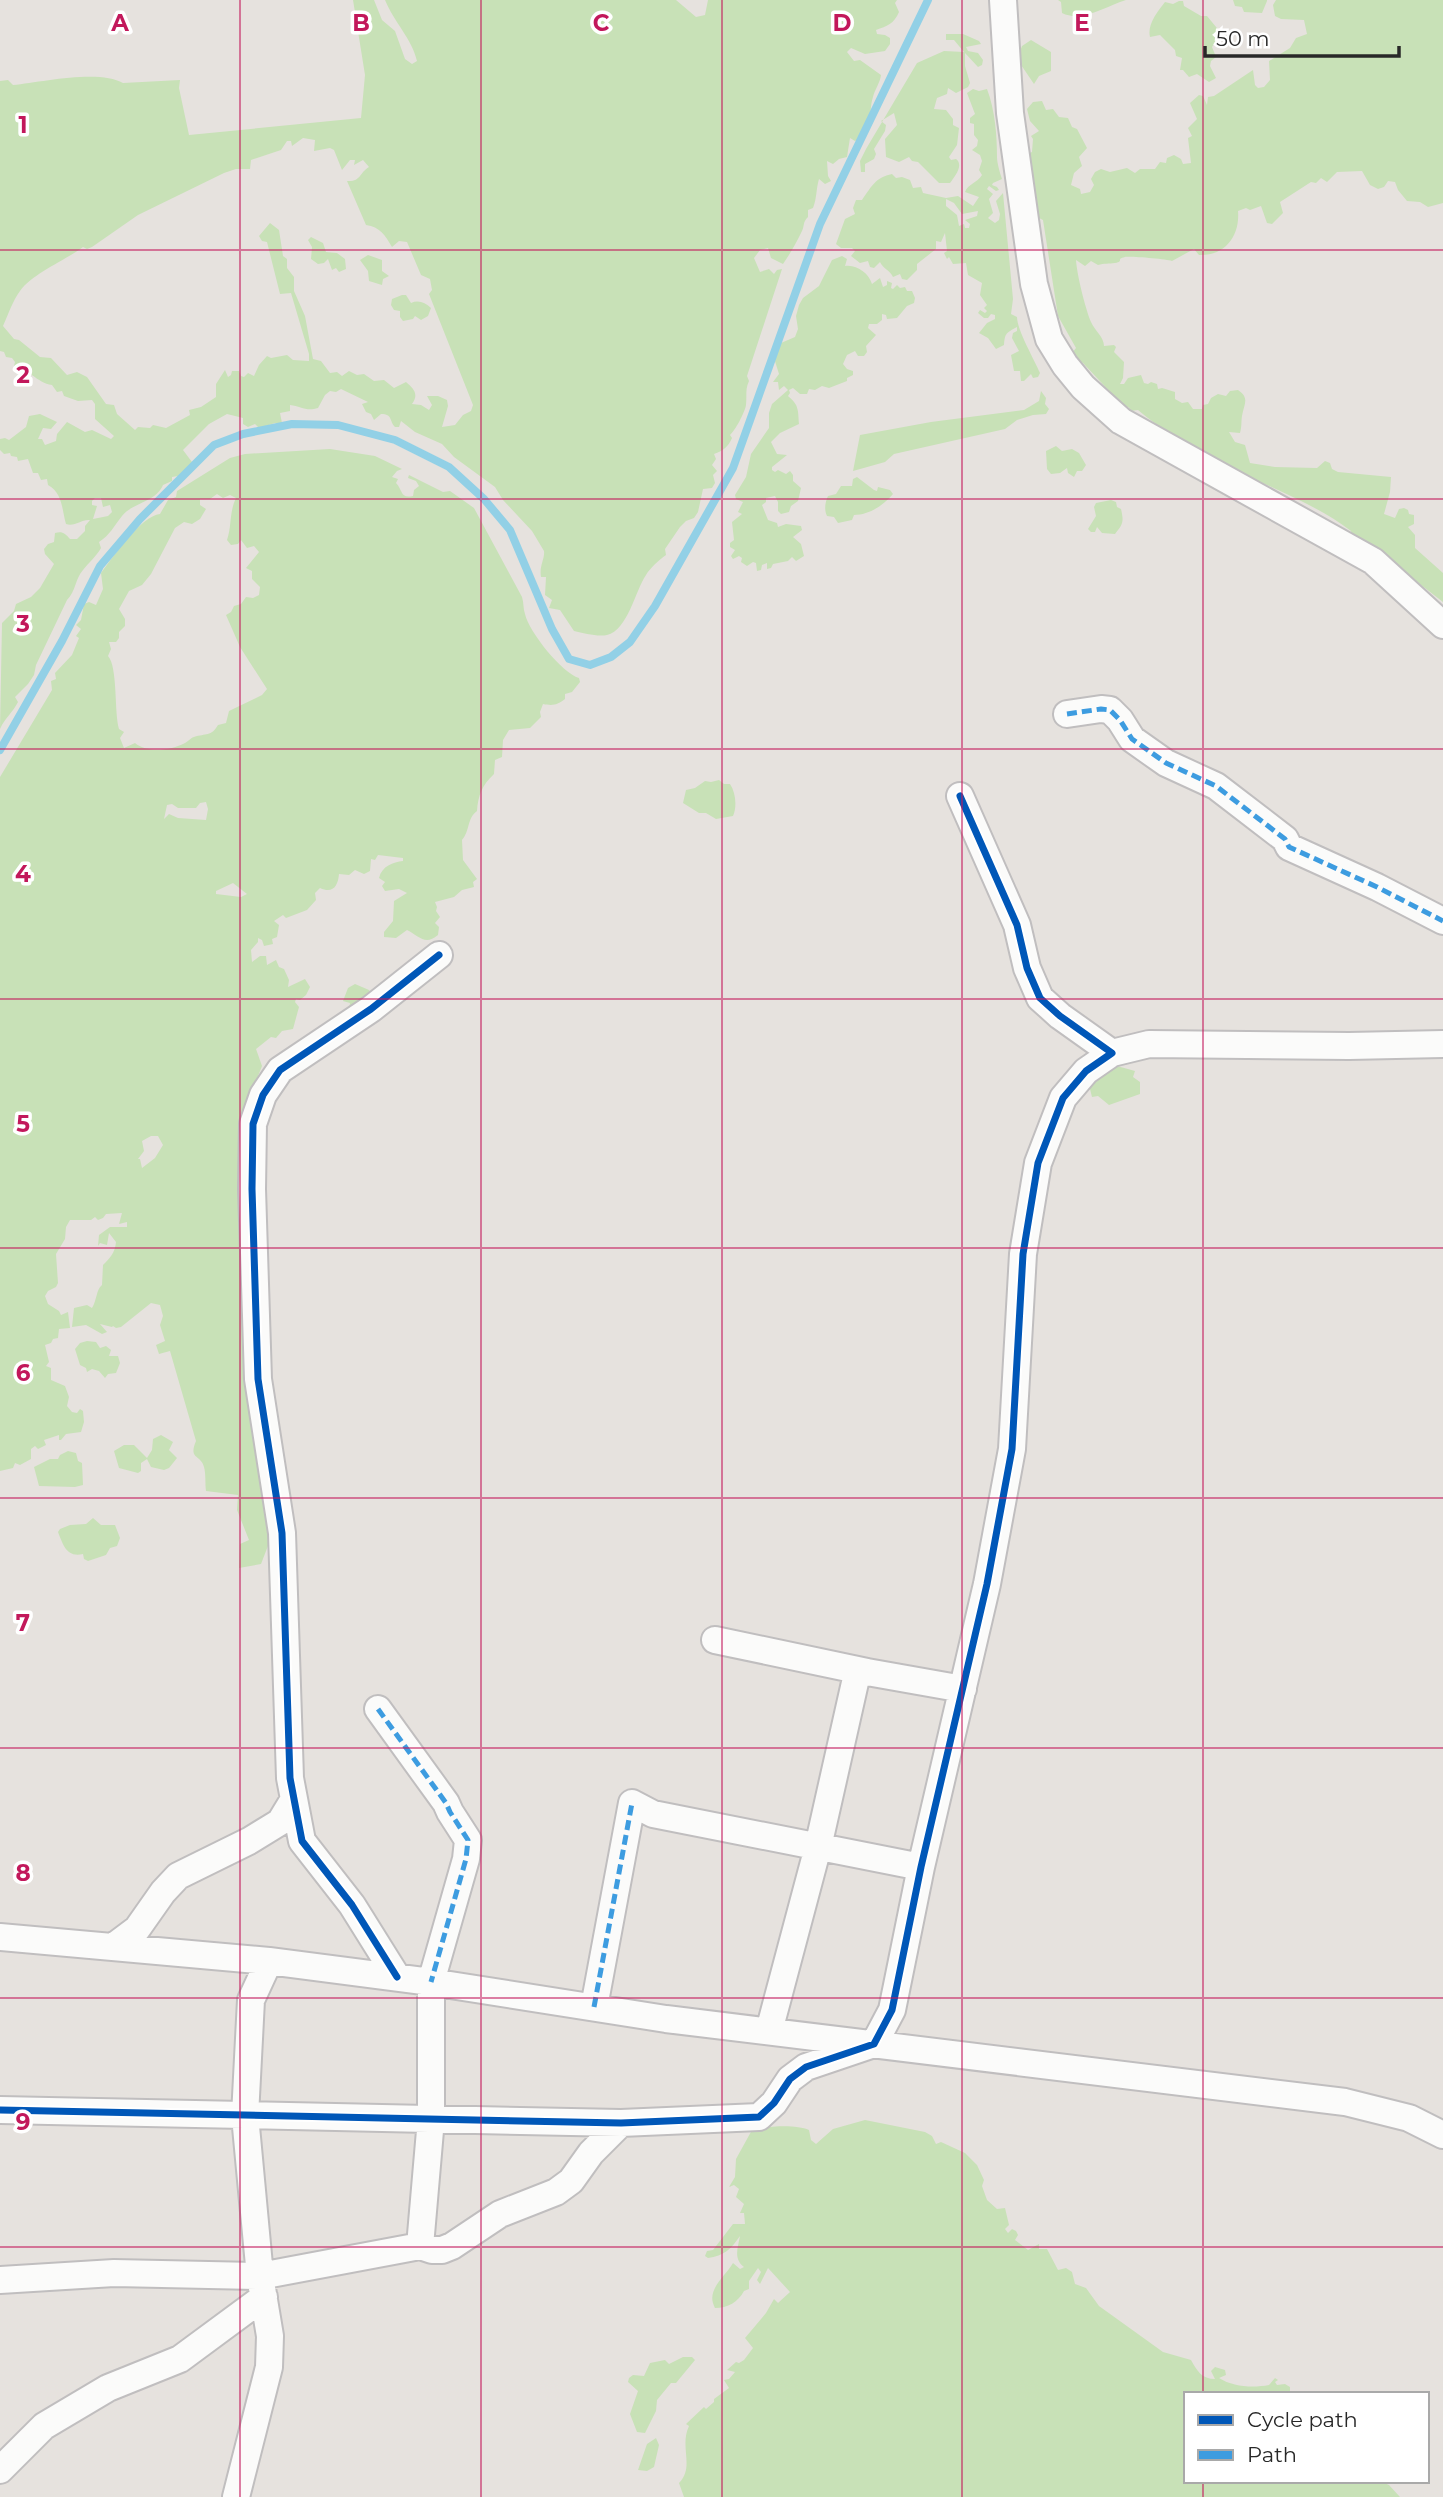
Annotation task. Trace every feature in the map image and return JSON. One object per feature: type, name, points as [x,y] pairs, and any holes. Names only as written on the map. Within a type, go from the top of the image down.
[{"type":"street","points":[[1003,0],[1010,113],[1034,284],[1049,339],[1065,365],[1083,387],[1121,421],[1373,561],[1443,625]]},
{"type":"street","points":[[1067,714],[1110,710],[1132,738],[1166,763],[1216,786],[1285,839],[1289,847],[1443,921]]},
{"type":"street","points":[[960,796],[1017,925],[1027,968],[1040,998],[1060,1016],[1112,1053]]},
{"type":"street","points":[[397,1977],[340,1888],[302,1841],[290,1778],[282,1533],[257,1379],[253,1124],[262,1095],[280,1070],[371,1009],[439,955]]},
{"type":"street","points":[[0,2110],[621,2123],[759,2118],[774,2104],[789,2079],[806,2067],[874,2044],[892,2010],[921,1867],[987,1584],[1012,1449],[1023,1254],[1038,1163],[1063,1098],[1086,1071],[1112,1053],[1149,1044],[1443,1044]]},
{"type":"street","points":[[715,1640],[856,1672],[963,1689]]},
{"type":"street","points":[[769,2032],[818,1847],[856,1672]]},
{"type":"street","points":[[378,1709],[446,1803],[468,1840],[466,1859],[431,1982],[431,2119],[420,2246]]},
{"type":"street","points":[[113,1947],[137,1929],[178,1876],[249,1842],[280,1822],[294,1799]]},
{"type":"street","points":[[594,2007],[632,1803],[653,1814],[921,1867]]},
{"type":"street","points":[[0,1937],[269,1961],[397,1977],[769,2032],[1345,2102],[1409,2118],[1443,2135]]},
{"type":"street","points":[[236,2497],[268,2367],[270,2336],[262,2287],[245,2116],[251,2000],[269,1961]]},
{"type":"street","points":[[0,2280],[114,2273],[262,2287],[420,2246],[432,2250],[452,2246],[500,2214],[556,2192],[572,2180],[591,2153],[621,2123]]},
{"type":"street","points":[[0,2470],[44,2426],[108,2388],[180,2359],[262,2287]]},
{"type":"green space","points":[[353,0],[374,0],[382,20],[395,31],[405,59],[412,64],[417,61],[415,53],[385,0],[676,0],[696,17],[705,15],[708,0],[897,0],[895,3],[899,12],[887,26],[876,30],[877,34],[890,38],[890,44],[885,51],[865,54],[851,48],[847,52],[854,61],[860,60],[881,75],[871,104],[869,128],[855,141],[850,138],[847,157],[833,164],[827,161],[831,181],[825,184],[819,179],[813,208],[808,210],[802,231],[783,264],[771,258],[768,248],[760,250],[754,258],[760,272],[769,269],[774,274],[782,269],[747,376],[749,381],[744,412],[730,435],[732,438],[729,444],[714,454],[716,459],[712,465],[717,471],[713,475],[715,483],[712,488],[703,489],[698,512],[680,527],[665,549],[666,555],[648,572],[626,618],[614,632],[599,636],[574,631],[560,610],[549,608],[552,600],[545,595],[546,577],[541,577],[544,551],[532,531],[503,500],[495,487],[454,457],[442,444],[415,432],[401,421],[399,427],[395,427],[385,414],[374,420],[362,404],[368,402],[341,389],[325,395],[318,408],[307,409],[290,405],[290,411],[280,413],[280,425],[275,423],[259,428],[255,424],[248,427],[243,424],[243,418],[227,414],[209,424],[183,450],[192,462],[184,475],[172,477],[172,481],[163,485],[155,495],[126,512],[99,542],[101,548],[78,577],[36,665],[34,675],[15,697],[18,702],[0,729],[2,623],[14,611],[16,604],[31,597],[40,588],[54,564],[44,549],[54,542],[55,533],[62,532],[70,539],[77,539],[90,520],[66,524],[59,497],[48,485],[47,479],[41,480],[38,473],[33,473],[28,459],[18,461],[17,457],[11,456],[10,453],[4,454],[0,450],[0,439],[9,440],[26,427],[29,416],[40,414],[57,422],[51,429],[43,428],[38,439],[42,439],[45,445],[56,441],[57,434],[67,422],[85,432],[92,430],[111,439],[114,436],[95,419],[95,404],[92,400],[78,401],[64,396],[62,391],[57,392],[52,385],[14,366],[12,358],[6,357],[4,352],[0,351],[0,81],[8,80],[13,85],[85,77],[113,79],[123,83],[180,80],[179,88],[189,135],[361,118],[365,75]],"holes":[[[303,138],[315,140],[314,151],[330,148],[334,150],[342,170],[350,160],[355,160],[354,165],[363,160],[369,167],[357,179],[347,181],[366,225],[382,232],[392,247],[399,241],[407,242],[421,275],[430,279],[432,290],[429,294],[473,405],[471,411],[463,415],[455,425],[442,427],[447,400],[438,396],[427,396],[432,405],[429,410],[412,404],[415,392],[406,382],[394,388],[384,380],[374,381],[364,374],[357,375],[349,371],[342,376],[337,372],[330,373],[321,361],[313,359],[305,316],[294,291],[294,277],[287,268],[287,259],[283,256],[279,230],[270,223],[259,236],[262,241],[267,242],[280,294],[291,293],[309,361],[293,360],[287,355],[271,358],[267,356],[254,376],[248,373],[244,377],[239,371],[232,371],[228,377],[225,370],[216,384],[216,397],[201,407],[189,410],[190,415],[166,428],[153,425],[135,430],[117,414],[114,405],[106,404],[87,377],[77,372],[67,375],[51,358],[40,357],[14,339],[3,326],[20,291],[41,273],[83,247],[92,247],[138,215],[224,173],[236,169],[250,169],[251,160],[281,150],[287,141],[291,141],[292,146]],[[101,498],[103,507],[110,505],[112,512],[108,516],[93,519],[97,506],[92,505],[92,501]]]},
{"type":"green space","points":[[1058,0],[1126,0],[1086,15],[1070,16],[1062,13],[1061,2]]},
{"type":"green space","points":[[1233,0],[1267,1],[1262,13],[1244,12],[1242,7],[1235,6]]},
{"type":"green space","points":[[1276,0],[1443,0],[1443,203],[1428,207],[1420,202],[1407,201],[1395,182],[1388,181],[1384,187],[1378,189],[1370,185],[1362,171],[1337,172],[1327,182],[1321,178],[1316,183],[1311,182],[1280,202],[1283,213],[1272,224],[1267,223],[1261,206],[1238,211],[1234,236],[1217,252],[1199,255],[1194,249],[1172,261],[1128,257],[1121,258],[1118,262],[1098,265],[1091,261],[1085,266],[1076,260],[1084,300],[1091,322],[1104,346],[1114,345],[1114,352],[1124,362],[1120,384],[1124,384],[1128,378],[1141,375],[1144,383],[1151,382],[1157,384],[1158,389],[1175,392],[1175,399],[1182,403],[1188,402],[1193,409],[1202,409],[1203,405],[1208,404],[1211,398],[1218,394],[1226,396],[1230,391],[1238,390],[1242,393],[1245,402],[1240,433],[1229,432],[1235,442],[1245,445],[1250,463],[1275,467],[1317,468],[1325,461],[1338,472],[1391,477],[1384,514],[1395,518],[1399,509],[1404,508],[1414,515],[1414,524],[1408,527],[1415,535],[1415,548],[1443,573],[1443,602],[1367,543],[1352,537],[1351,531],[1324,513],[1211,458],[1138,410],[1130,411],[1129,407],[1126,409],[1083,363],[1074,359],[1072,353],[1076,348],[1058,316],[1043,220],[1037,217],[1038,209],[1032,204],[1027,154],[1032,152],[1031,136],[1039,131],[1030,121],[1027,109],[1033,102],[1042,101],[1046,110],[1053,109],[1059,117],[1068,118],[1072,127],[1077,129],[1087,148],[1079,157],[1082,166],[1074,173],[1071,185],[1080,189],[1081,194],[1090,192],[1094,185],[1091,179],[1095,172],[1101,169],[1110,172],[1127,168],[1135,173],[1140,169],[1155,169],[1160,162],[1166,163],[1167,158],[1174,155],[1181,159],[1183,164],[1191,163],[1188,138],[1192,136],[1188,128],[1197,119],[1190,103],[1199,95],[1203,96],[1207,105],[1208,97],[1214,96],[1253,70],[1255,85],[1258,88],[1264,87],[1270,80],[1269,61],[1290,48],[1296,38],[1307,34],[1304,20],[1281,19],[1275,16],[1273,5]]},
{"type":"green space","points":[[1183,1],[1184,6],[1201,16],[1207,16],[1221,33],[1212,47],[1216,57],[1210,66],[1216,78],[1209,82],[1197,74],[1189,77],[1180,70],[1182,58],[1176,56],[1175,50],[1160,35],[1150,37],[1151,23],[1165,2],[1173,4]]},
{"type":"green space","points":[[946,34],[963,34],[979,41],[981,44],[966,47],[968,51],[978,53],[983,60],[978,67],[965,53],[965,66],[970,83],[968,87],[956,93],[948,88],[947,94],[937,98],[934,109],[946,110],[953,119],[953,125],[959,128],[957,145],[949,157],[958,161],[959,167],[950,183],[939,183],[918,162],[909,157],[899,162],[886,157],[885,139],[897,125],[894,113],[884,119],[917,63],[944,51],[964,52],[954,40],[946,40]]},
{"type":"green space","points":[[1031,40],[1051,52],[1051,71],[1039,76],[1034,84],[1017,59],[1022,46]]},
{"type":"green space","points":[[973,89],[987,89],[994,114],[997,159],[1002,179],[992,185],[999,190],[989,186],[987,189],[993,194],[989,199],[993,213],[988,218],[995,223],[999,220],[996,201],[1003,193],[1013,299],[1011,314],[1017,317],[1040,373],[1033,378],[1031,374],[1024,381],[1021,381],[1020,371],[1014,371],[1011,355],[1019,351],[1012,338],[1017,327],[1007,334],[1004,345],[996,349],[988,338],[979,333],[987,323],[995,319],[995,315],[984,318],[978,313],[980,310],[985,313],[987,311],[984,308],[987,305],[980,295],[982,283],[968,275],[966,263],[953,264],[949,257],[947,259],[944,253],[947,251],[945,233],[941,242],[936,241],[936,249],[917,264],[917,270],[907,280],[902,279],[900,274],[893,277],[880,262],[874,268],[870,267],[868,261],[860,263],[851,256],[855,251],[852,248],[841,248],[836,244],[845,219],[855,214],[853,208],[856,200],[862,200],[874,183],[886,175],[892,174],[896,178],[910,180],[913,188],[921,187],[923,193],[946,198],[958,196],[973,206],[979,197],[965,192],[982,175],[979,170],[982,161],[980,155],[972,150],[977,146],[978,140],[974,135],[974,124],[970,123],[970,118],[975,114],[967,93]],"holes":[[[946,199],[954,203],[962,214],[978,211],[977,216],[965,220],[970,224],[969,228],[965,228],[964,224],[959,226],[957,215],[946,206]]]},
{"type":"green space","points":[[882,122],[886,125],[885,131],[874,149],[874,159],[865,164],[865,172],[861,172],[860,161]]},
{"type":"green space","points":[[311,237],[323,243],[326,252],[337,253],[345,259],[346,269],[339,272],[336,268],[332,270],[328,259],[318,264],[311,259],[312,247],[308,240]]},
{"type":"green space","points":[[368,255],[382,260],[382,271],[389,276],[383,279],[382,285],[369,281],[368,271],[360,260]]},
{"type":"green space","points":[[842,256],[847,259],[845,266],[862,270],[872,284],[880,278],[883,287],[887,285],[887,281],[892,283],[893,289],[897,285],[912,291],[914,303],[907,306],[897,318],[887,319],[886,315],[882,314],[882,320],[877,324],[869,324],[868,328],[876,335],[866,346],[867,352],[864,356],[858,356],[855,351],[847,355],[843,364],[853,371],[853,375],[847,378],[847,381],[829,388],[822,386],[815,390],[809,389],[807,394],[800,394],[793,388],[789,390],[788,396],[797,408],[799,424],[780,433],[771,442],[777,454],[787,455],[772,467],[772,470],[786,474],[790,471],[793,481],[801,488],[798,501],[791,506],[789,512],[781,514],[775,496],[766,498],[762,505],[768,520],[777,523],[778,527],[786,524],[801,526],[802,530],[793,537],[801,544],[804,556],[796,561],[792,557],[767,569],[767,563],[757,571],[756,563],[747,566],[741,562],[742,558],[739,556],[733,559],[731,556],[735,550],[730,547],[734,540],[732,522],[742,514],[738,512],[743,502],[736,499],[735,495],[746,477],[751,454],[769,428],[772,404],[788,390],[784,386],[779,390],[778,382],[773,382],[779,374],[774,358],[781,343],[795,337],[798,329],[796,316],[803,298],[819,286],[832,260]]},
{"type":"green space","points":[[406,295],[411,303],[419,302],[429,306],[431,308],[428,316],[421,320],[415,316],[403,321],[400,311],[394,310],[391,305],[392,299]]},
{"type":"green space","points":[[1041,391],[1049,409],[1046,414],[1017,420],[1005,429],[894,454],[885,462],[853,471],[860,435],[931,422],[1024,410],[1039,401]]},
{"type":"green space","points":[[1056,446],[1062,451],[1072,449],[1079,453],[1086,465],[1082,471],[1077,471],[1074,477],[1068,473],[1067,468],[1060,473],[1051,474],[1047,469],[1046,451]]},
{"type":"green space","points":[[330,449],[375,456],[402,469],[392,477],[398,479],[396,483],[406,496],[413,496],[414,490],[419,486],[416,481],[408,478],[409,475],[443,492],[450,491],[474,508],[522,597],[524,612],[539,641],[555,660],[579,678],[580,682],[572,692],[565,694],[565,699],[560,703],[543,704],[541,717],[530,728],[509,730],[503,740],[502,757],[495,760],[494,774],[481,791],[477,811],[462,840],[463,860],[477,879],[473,882],[474,887],[462,890],[454,897],[435,902],[440,917],[435,923],[439,927],[438,935],[426,940],[407,930],[396,938],[384,937],[384,932],[393,921],[394,901],[407,893],[399,889],[385,891],[382,886],[385,882],[379,878],[385,868],[403,861],[403,858],[378,855],[375,860],[371,859],[370,871],[364,874],[355,870],[349,875],[339,874],[334,888],[320,888],[315,893],[316,900],[307,910],[286,918],[283,915],[274,921],[279,925],[277,937],[272,939],[273,944],[264,946],[258,938],[251,950],[252,962],[260,956],[266,956],[267,965],[276,960],[289,980],[288,987],[305,979],[310,987],[306,995],[300,1000],[296,999],[299,1007],[293,1029],[282,1031],[276,1038],[271,1037],[256,1049],[262,1066],[248,1101],[239,1230],[243,1236],[276,1525],[261,1564],[239,1568],[240,1544],[249,1540],[237,1510],[238,1495],[206,1491],[204,1467],[193,1451],[196,1441],[170,1351],[159,1354],[156,1345],[165,1341],[160,1325],[163,1316],[160,1305],[151,1303],[121,1327],[100,1324],[107,1332],[102,1334],[86,1325],[72,1327],[74,1308],[87,1305],[92,1308],[102,1285],[103,1265],[115,1249],[116,1242],[109,1233],[107,1245],[100,1243],[98,1246],[99,1235],[110,1227],[127,1227],[127,1222],[119,1224],[122,1213],[106,1214],[98,1220],[95,1217],[91,1220],[70,1220],[65,1239],[56,1254],[58,1283],[45,1296],[48,1304],[61,1315],[68,1312],[70,1328],[59,1329],[58,1338],[45,1345],[49,1362],[46,1366],[51,1368],[51,1380],[65,1386],[69,1397],[67,1406],[72,1412],[77,1413],[80,1409],[83,1411],[81,1432],[66,1434],[61,1440],[59,1435],[44,1440],[46,1445],[31,1449],[31,1459],[0,1471],[0,777],[52,690],[51,681],[56,679],[55,673],[72,655],[79,638],[76,636],[81,629],[76,625],[81,620],[84,604],[89,602],[96,605],[103,589],[101,573],[113,557],[136,529],[160,514],[168,500],[176,497],[177,491],[230,458],[245,454]],"holes":[[[217,494],[223,498],[230,495],[236,498],[227,540],[231,545],[238,544],[241,540],[247,548],[254,546],[259,552],[246,568],[252,571],[252,579],[260,587],[259,595],[246,597],[226,615],[240,647],[267,689],[262,695],[229,711],[226,723],[179,746],[152,750],[135,743],[124,748],[120,738],[124,732],[119,729],[113,670],[108,656],[111,649],[109,642],[116,642],[119,632],[125,626],[125,619],[119,609],[129,591],[142,585],[151,574],[175,528],[184,522],[192,524],[200,519],[206,509],[200,505],[200,499],[210,499]],[[206,802],[206,820],[178,818],[169,814],[164,819],[167,805],[196,808],[200,803]],[[233,883],[247,894],[241,897],[216,894],[216,891]],[[158,1136],[163,1145],[155,1158],[142,1168],[138,1159],[144,1151],[142,1141]]]},
{"type":"green space","points":[[857,477],[874,490],[877,491],[878,487],[890,490],[893,494],[876,509],[838,523],[834,517],[827,516],[827,498],[836,494],[841,486],[852,486],[853,479]]},
{"type":"green space","points":[[1111,500],[1121,509],[1123,520],[1120,528],[1115,534],[1102,533],[1097,527],[1095,532],[1091,532],[1088,529],[1096,516],[1096,503]]},
{"type":"green space","points":[[719,780],[730,784],[734,792],[733,816],[716,819],[683,803],[686,790],[705,781]]},
{"type":"green space","points":[[355,984],[371,993],[349,1011],[350,1003],[343,1001],[348,988]]},
{"type":"green space","points":[[1113,1061],[1117,1066],[1135,1071],[1133,1077],[1140,1082],[1140,1094],[1109,1105],[1098,1096],[1092,1097],[1090,1089],[1085,1089]]},
{"type":"green space","points":[[96,1342],[100,1348],[106,1346],[111,1350],[109,1356],[118,1356],[120,1363],[116,1373],[108,1374],[105,1378],[99,1371],[92,1369],[87,1372],[86,1368],[80,1365],[75,1349],[80,1343]]},
{"type":"green space","points":[[161,1435],[173,1442],[169,1450],[177,1458],[169,1468],[164,1470],[151,1467],[147,1459],[141,1463],[141,1471],[138,1473],[119,1468],[114,1451],[124,1445],[134,1445],[147,1458],[152,1450],[153,1439]]},
{"type":"green space","points":[[68,1451],[76,1453],[78,1461],[82,1463],[83,1485],[39,1486],[34,1467],[50,1459],[58,1459]]},
{"type":"green space","points":[[93,1518],[101,1525],[115,1525],[120,1538],[117,1546],[110,1548],[106,1555],[88,1561],[83,1554],[69,1552],[58,1532],[70,1525],[86,1524]]},
{"type":"green space","points":[[865,2120],[925,2132],[932,2136],[936,2144],[941,2142],[965,2153],[977,2165],[984,2180],[982,2186],[987,2200],[997,2209],[1005,2208],[1009,2225],[1005,2229],[1008,2233],[1012,2229],[1016,2231],[1018,2235],[1015,2240],[1028,2250],[1039,2244],[1039,2249],[1047,2249],[1058,2270],[1066,2268],[1072,2272],[1075,2284],[1086,2288],[1099,2306],[1163,2352],[1191,2360],[1207,2378],[1215,2379],[1211,2371],[1215,2367],[1225,2370],[1226,2375],[1219,2378],[1230,2383],[1263,2386],[1269,2385],[1275,2378],[1278,2380],[1275,2382],[1277,2385],[1285,2384],[1290,2387],[1290,2392],[1184,2392],[1184,2483],[1384,2483],[1400,2497],[684,2497],[679,2483],[684,2477],[687,2463],[685,2442],[689,2426],[686,2424],[729,2388],[724,2380],[729,2379],[735,2372],[727,2370],[736,2362],[744,2360],[753,2348],[745,2338],[774,2299],[778,2303],[790,2292],[768,2268],[760,2284],[757,2280],[761,2272],[758,2268],[749,2281],[749,2289],[732,2304],[715,2308],[712,2295],[717,2284],[733,2263],[740,2269],[744,2267],[737,2257],[740,2236],[723,2254],[708,2258],[705,2256],[733,2224],[745,2224],[744,2213],[740,2213],[744,2204],[736,2197],[739,2189],[734,2185],[729,2187],[735,2177],[736,2159],[752,2130],[781,2126],[803,2128],[809,2130],[811,2140],[816,2144],[833,2129]]},
{"type":"green space","points":[[683,2357],[692,2357],[695,2360],[657,2400],[656,2411],[645,2433],[637,2432],[630,2414],[638,2391],[628,2382],[629,2378],[633,2375],[644,2376],[650,2363],[665,2360],[669,2364]]},
{"type":"green space","points":[[656,2438],[659,2445],[654,2467],[647,2471],[638,2470],[647,2444]]},
{"type":"waterway","points":[[0,750],[62,641],[100,566],[140,519],[214,445],[243,434],[292,424],[338,425],[395,440],[449,467],[484,499],[510,530],[552,629],[569,659],[590,665],[611,657],[630,642],[655,606],[733,468],[820,224],[928,0]]},
{"type":"marked path","points":[[1067,714],[1110,710],[1132,739],[1166,763],[1216,786],[1285,839],[1289,847],[1443,921]]},
{"type":"marked path","points":[[378,1709],[446,1803],[468,1840],[466,1859],[431,1982]]},
{"type":"marked path","points":[[594,2007],[632,1803]]},
{"type":"cycle path","points":[[0,2110],[621,2123],[759,2117],[774,2103],[790,2079],[806,2067],[874,2044],[892,2010],[921,1867],[987,1584],[1012,1449],[1023,1254],[1038,1163],[1063,1098],[1086,1071],[1112,1053],[1060,1016],[1040,998],[1027,968],[1017,925],[960,796]]},
{"type":"cycle path","points":[[397,1977],[352,1905],[302,1841],[290,1778],[282,1533],[258,1379],[252,1189],[253,1124],[263,1095],[280,1070],[371,1009],[439,955]]}]
